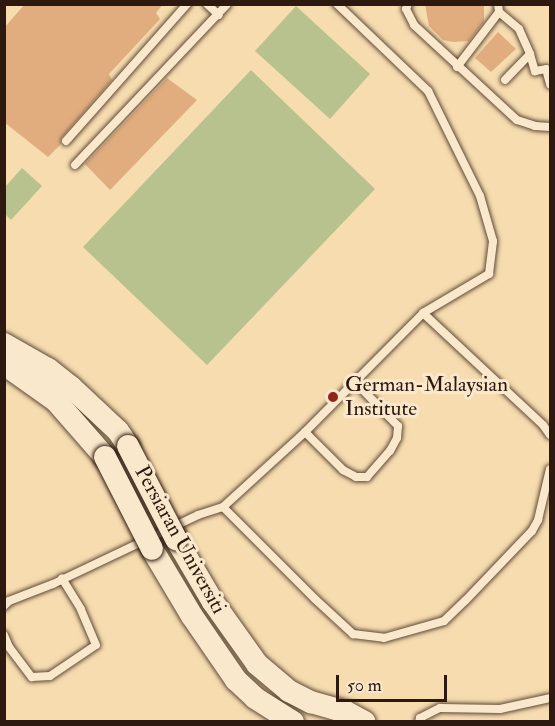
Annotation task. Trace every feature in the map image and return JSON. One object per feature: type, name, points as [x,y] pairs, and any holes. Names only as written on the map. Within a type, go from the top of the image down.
[{"type":"street","name":"Persiaran Universiti","points":[[4,344],[48,369],[118,431],[213,602],[257,664],[289,691],[311,702],[346,712],[365,722]]},
{"type":"street","name":"Persiaran Universiti","points":[[4,364],[56,402],[105,457],[152,549],[192,616],[236,680],[255,698],[292,722]]},
{"type":"lane","points":[[66,141],[187,4]]},
{"type":"lane","points":[[207,4],[219,15]]},
{"type":"lane","points":[[75,165],[227,4]]},
{"type":"lane","points":[[4,606],[9,601],[198,515],[223,507],[305,432],[423,313],[489,274],[493,241],[480,196],[428,91],[337,4]]},
{"type":"lane","points":[[408,4],[406,9],[414,25],[517,120],[535,126],[550,127]]},
{"type":"lane","points":[[457,67],[499,8],[519,29],[535,70],[546,69],[549,84]]},
{"type":"lane","points":[[505,80],[530,54]]},
{"type":"lane","points":[[423,313],[550,435]]},
{"type":"lane","points":[[305,432],[343,470],[356,477],[367,477],[390,451],[397,438],[398,426],[354,382]]},
{"type":"lane","points":[[223,507],[315,599],[354,634],[384,638],[444,621],[465,601],[532,531],[538,520],[550,469]]},
{"type":"lane","points":[[4,635],[9,647],[32,677],[51,676],[96,645],[81,609],[62,578]]},
{"type":"lane","points":[[419,722],[420,718],[440,708],[500,709],[550,698]]},
{"type":"green space","points":[[296,6],[370,74],[330,119],[255,51]]},
{"type":"green space","points":[[251,70],[375,189],[207,365],[83,247]]},
{"type":"green space","points":[[22,168],[42,186],[11,220],[5,214],[5,187]]},
{"type":"building","points":[[25,4],[163,4],[156,13],[160,19],[109,74],[112,80],[62,137],[61,144],[48,157],[4,122],[4,28]]},
{"type":"building","points":[[425,4],[484,4],[484,22],[469,41],[443,40],[429,26]]},
{"type":"building","points":[[498,32],[516,49],[491,72],[475,58]]},
{"type":"building","points":[[167,78],[197,100],[110,190],[85,164]]},
{"type":"place","name":"German-Malaysian Institute","points":[[333,397]]}]
